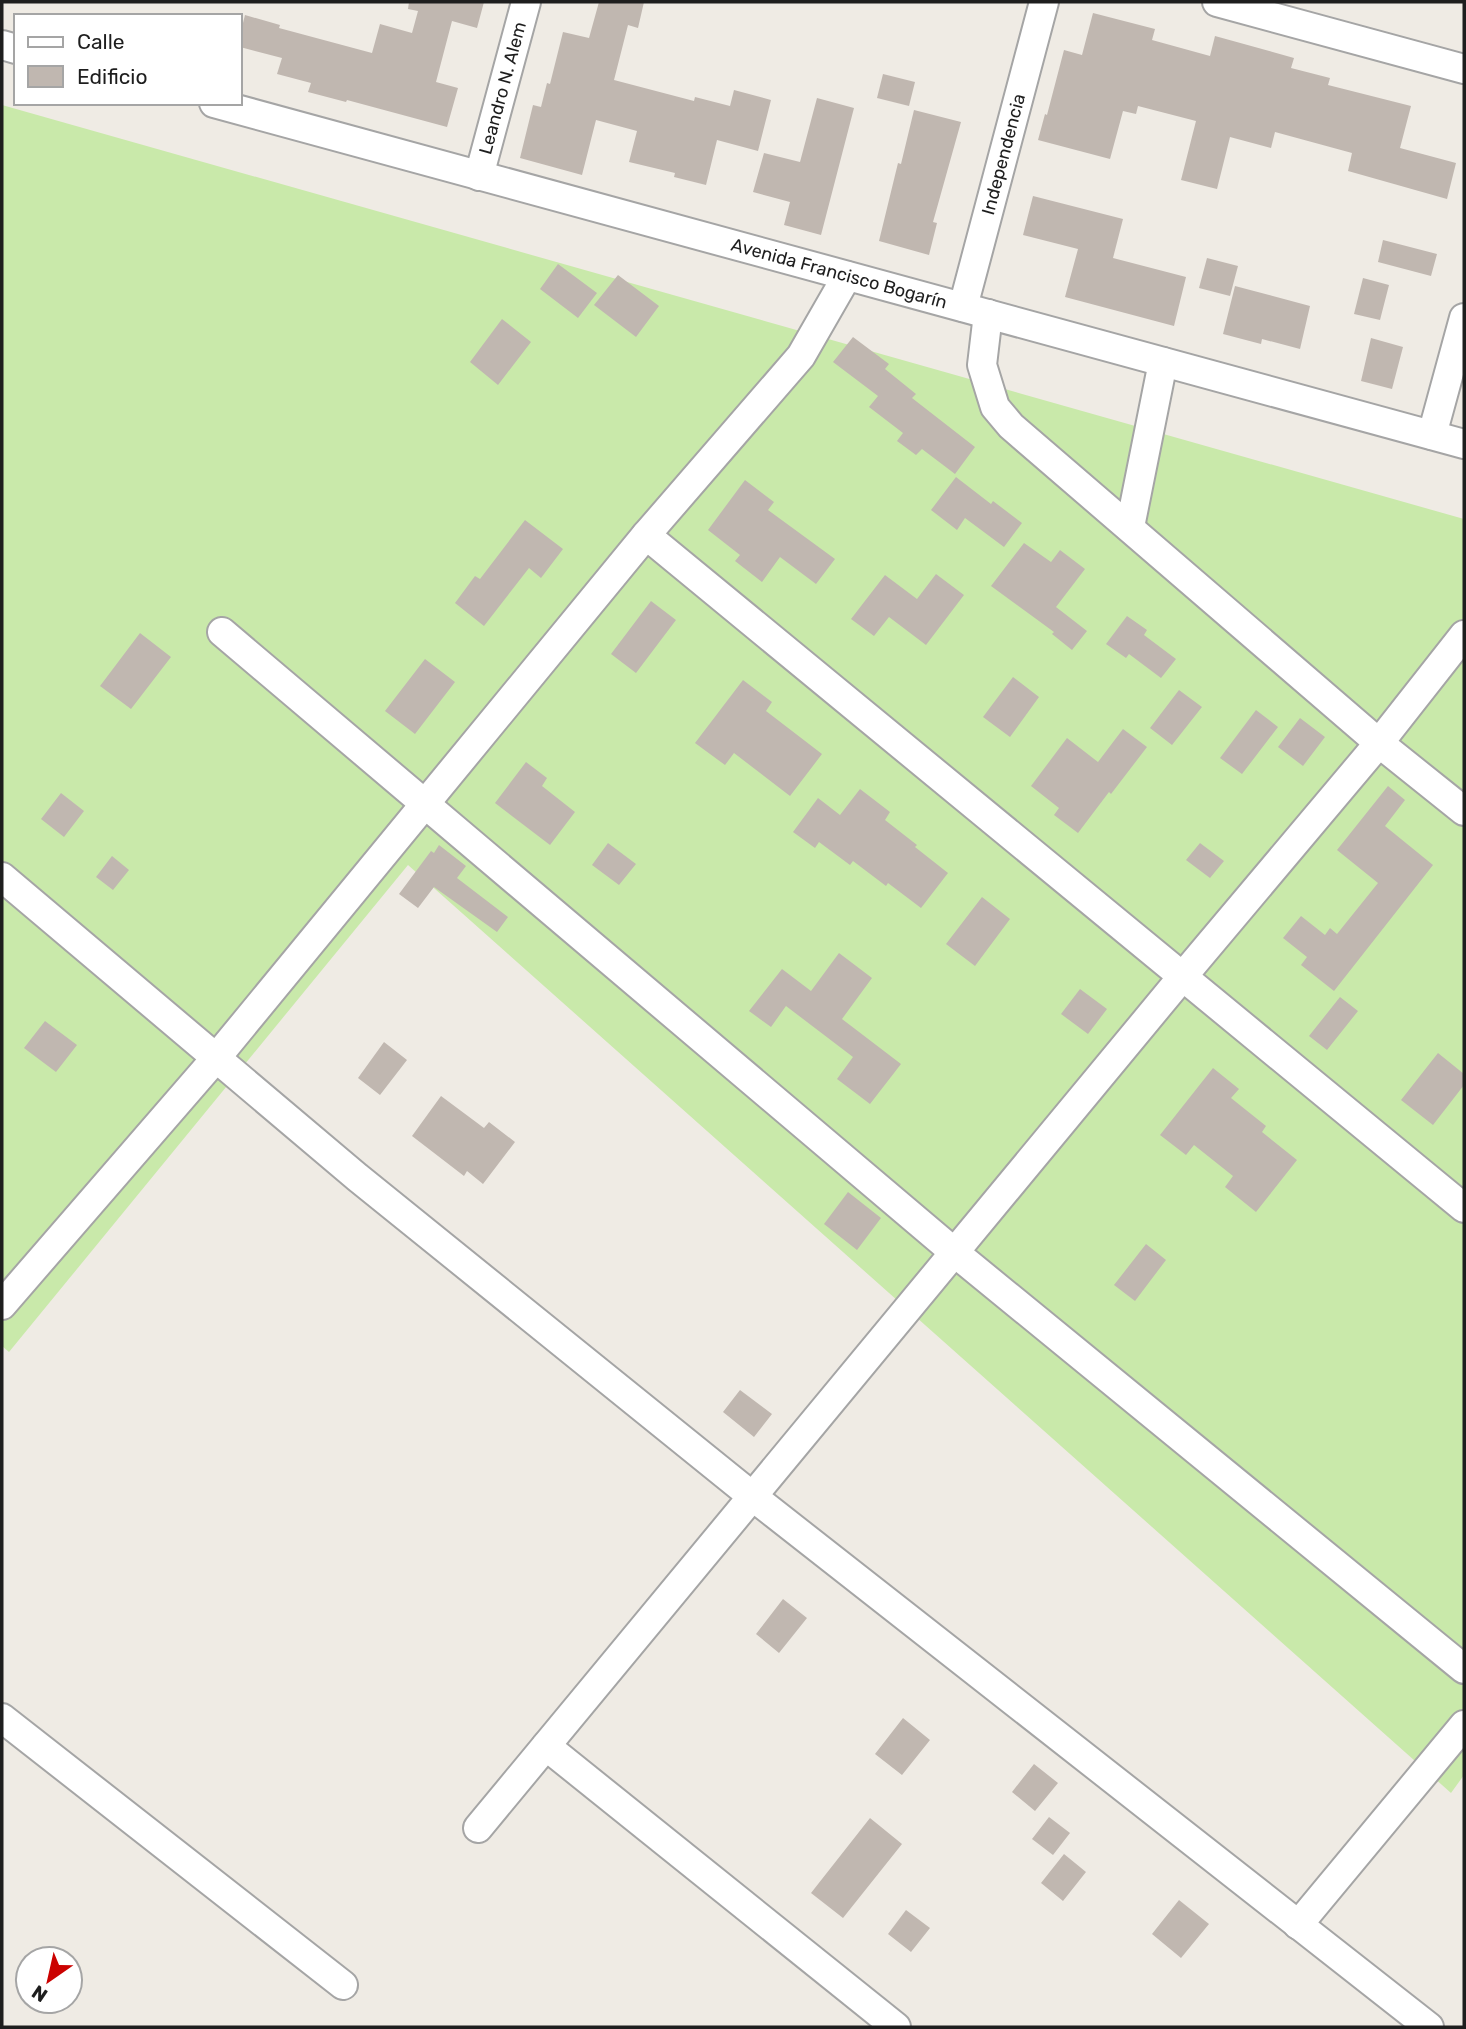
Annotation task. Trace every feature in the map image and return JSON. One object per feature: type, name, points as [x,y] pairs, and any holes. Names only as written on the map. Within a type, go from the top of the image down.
[{"type":"street","name":"Leandro N. Alem","points":[[479,176],[526,2]]},
{"type":"street","name":"Independencia","points":[[1044,2],[975,311],[982,365],[995,407],[1011,426],[1379,743],[1464,811]]},
{"type":"street","points":[[1217,2],[1464,69]]},
{"type":"street","name":"Avenida Francisco Bogarín","points":[[221,105],[1464,444]]},
{"type":"street","points":[[3,1300],[216,1058],[646,535],[801,356],[847,276]]},
{"type":"street","points":[[1432,435],[1464,318]]},
{"type":"street","points":[[1130,527],[1163,362]]},
{"type":"street","points":[[646,535],[1464,1208]]},
{"type":"street","points":[[222,632],[954,1252],[1464,1669]]},
{"type":"street","points":[[478,1828],[1379,743],[1464,635]]},
{"type":"street","points":[[2,877],[357,1177],[752,1496],[1429,2027]]},
{"type":"street","points":[[2,1718],[343,1985]]},
{"type":"street","points":[[1298,1925],[1464,1725]]},
{"type":"street","points":[[546,1746],[896,2027]]},
{"type":"green space","points":[[2,105],[1464,519],[1464,1775],[1451,1793],[408,865],[9,1352],[2,1346]]},
{"type":"building","points":[[409,2],[484,2],[477,28],[452,21],[436,82],[458,88],[447,127],[308,92],[311,83],[277,74],[282,58],[242,48],[245,15],[280,25],[279,28],[372,53],[380,24],[412,33],[418,11],[408,9]]},
{"type":"building","points":[[599,2],[644,2],[638,28],[628,25],[614,80],[694,101],[695,97],[730,106],[734,90],[771,100],[758,151],[717,140],[706,185],[674,177],[675,173],[629,162],[637,131],[596,120],[582,175],[520,158],[533,105],[541,107],[547,83],[550,84],[563,32],[589,38]]},
{"type":"building","points":[[1093,13],[1155,29],[1152,40],[1210,56],[1215,36],[1294,58],[1291,68],[1330,78],[1328,85],[1411,106],[1400,148],[1456,163],[1447,199],[1348,171],[1352,153],[1275,132],[1271,148],[1230,137],[1217,189],[1181,180],[1196,121],[1138,106],[1136,114],[1123,111],[1110,159],[1038,140],[1064,50],[1082,55]]},
{"type":"building","points":[[883,74],[915,82],[909,106],[877,98]]},
{"type":"building","points":[[817,98],[854,108],[821,235],[784,225],[790,202],[753,192],[764,153],[800,162]]},
{"type":"building","points":[[914,110],[961,122],[933,222],[937,223],[929,255],[879,241]]},
{"type":"building","points":[[1033,196],[1123,219],[1113,258],[1186,277],[1174,326],[1065,297],[1078,249],[1023,235]]},
{"type":"building","points":[[1383,240],[1437,254],[1431,276],[1378,262]]},
{"type":"building","points":[[1207,258],[1238,266],[1230,296],[1199,288]]},
{"type":"building","points":[[558,264],[597,293],[578,318],[540,289]]},
{"type":"building","points":[[618,275],[659,306],[636,337],[594,305]]},
{"type":"building","points":[[1363,278],[1389,285],[1380,320],[1354,314]]},
{"type":"building","points":[[1235,286],[1310,306],[1300,349],[1262,339],[1261,344],[1223,334]]},
{"type":"building","points":[[502,319],[531,342],[498,385],[470,362]]},
{"type":"building","points":[[853,337],[889,364],[885,369],[916,394],[912,398],[975,447],[955,474],[922,449],[916,455],[897,441],[903,433],[869,407],[878,396],[833,362]]},
{"type":"building","points":[[1371,338],[1403,347],[1392,389],[1361,381]]},
{"type":"building","points":[[956,477],[991,504],[993,501],[1022,523],[1004,547],[965,518],[957,530],[931,510]]},
{"type":"building","points":[[745,480],[774,502],[768,510],[835,559],[816,584],[780,557],[762,582],[735,561],[740,555],[708,530]]},
{"type":"building","points":[[525,520],[563,549],[541,578],[529,568],[484,626],[455,603],[475,576],[480,579]]},
{"type":"building","points":[[1024,543],[1051,562],[1060,550],[1085,569],[1056,607],[1087,631],[1072,650],[1052,634],[1054,632],[991,586]]},
{"type":"building","points":[[936,574],[964,595],[926,645],[889,617],[874,636],[851,619],[885,575],[917,599]]},
{"type":"building","points":[[651,601],[676,620],[636,673],[611,654]]},
{"type":"building","points":[[1127,616],[1147,630],[1144,635],[1176,659],[1161,678],[1129,654],[1126,658],[1106,644]]},
{"type":"building","points":[[140,633],[171,657],[131,709],[100,686]]},
{"type":"building","points":[[425,659],[455,682],[415,734],[385,711]]},
{"type":"building","points":[[1013,677],[1039,697],[1010,737],[983,717]]},
{"type":"building","points":[[743,680],[772,702],[766,711],[822,754],[790,796],[734,753],[725,765],[695,743]]},
{"type":"building","points":[[1179,690],[1202,707],[1172,745],[1150,728]]},
{"type":"building","points":[[1256,710],[1278,727],[1242,774],[1220,758]]},
{"type":"building","points":[[1300,718],[1325,737],[1303,766],[1278,747]]},
{"type":"building","points":[[1123,729],[1147,747],[1078,833],[1054,815],[1059,808],[1031,786],[1067,738],[1098,762]]},
{"type":"building","points":[[526,762],[547,778],[542,786],[575,812],[550,845],[495,803]]},
{"type":"building","points":[[1388,786],[1405,800],[1385,826],[1433,865],[1334,991],[1301,965],[1307,957],[1283,938],[1301,916],[1325,935],[1330,928],[1337,934],[1378,883],[1337,850]]},
{"type":"building","points":[[860,789],[890,812],[885,820],[948,873],[921,908],[853,861],[850,865],[819,842],[815,848],[793,832],[818,798],[840,815]]},
{"type":"building","points":[[61,793],[84,811],[64,837],[41,819]]},
{"type":"building","points":[[608,843],[636,864],[619,885],[592,865]]},
{"type":"building","points":[[1200,843],[1224,861],[1210,878],[1186,860]]},
{"type":"building","points":[[439,845],[466,866],[457,878],[508,917],[497,932],[434,887],[418,908],[399,894],[431,851],[434,853]]},
{"type":"building","points":[[112,856],[129,870],[113,890],[96,877]]},
{"type":"building","points":[[982,897],[1010,919],[975,966],[946,944]]},
{"type":"building","points":[[839,953],[872,978],[842,1019],[901,1064],[870,1104],[837,1079],[853,1057],[786,1006],[771,1027],[749,1011],[782,969],[811,991]]},
{"type":"building","points":[[1080,989],[1107,1009],[1088,1034],[1061,1014]]},
{"type":"building","points":[[1340,997],[1358,1011],[1327,1050],[1309,1036]]},
{"type":"building","points":[[45,1021],[77,1045],[56,1072],[24,1048]]},
{"type":"building","points":[[384,1042],[407,1060],[380,1095],[358,1078]]},
{"type":"building","points":[[1438,1053],[1464,1074],[1464,1085],[1433,1125],[1401,1100]]},
{"type":"building","points":[[1213,1068],[1239,1089],[1231,1098],[1266,1126],[1262,1132],[1297,1160],[1256,1212],[1225,1187],[1233,1176],[1194,1145],[1186,1155],[1160,1135]]},
{"type":"building","points":[[441,1096],[484,1128],[489,1122],[515,1142],[483,1184],[467,1171],[464,1176],[412,1136]]},
{"type":"building","points":[[848,1192],[881,1218],[857,1250],[824,1224]]},
{"type":"building","points":[[1146,1244],[1166,1260],[1135,1301],[1114,1285]]},
{"type":"building","points":[[740,1390],[772,1414],[754,1437],[723,1412]]},
{"type":"building","points":[[783,1599],[807,1618],[779,1653],[756,1634]]},
{"type":"building","points":[[903,1718],[930,1740],[902,1775],[875,1754]]},
{"type":"building","points":[[1034,1764],[1058,1783],[1035,1811],[1012,1792]]},
{"type":"building","points":[[1049,1817],[1070,1833],[1053,1855],[1032,1839]]},
{"type":"building","points":[[870,1818],[902,1844],[843,1918],[811,1893]]},
{"type":"building","points":[[1064,1854],[1086,1872],[1063,1901],[1041,1883]]},
{"type":"building","points":[[1179,1900],[1209,1924],[1181,1958],[1152,1934]]},
{"type":"building","points":[[906,1910],[930,1928],[911,1952],[888,1934]]}]
